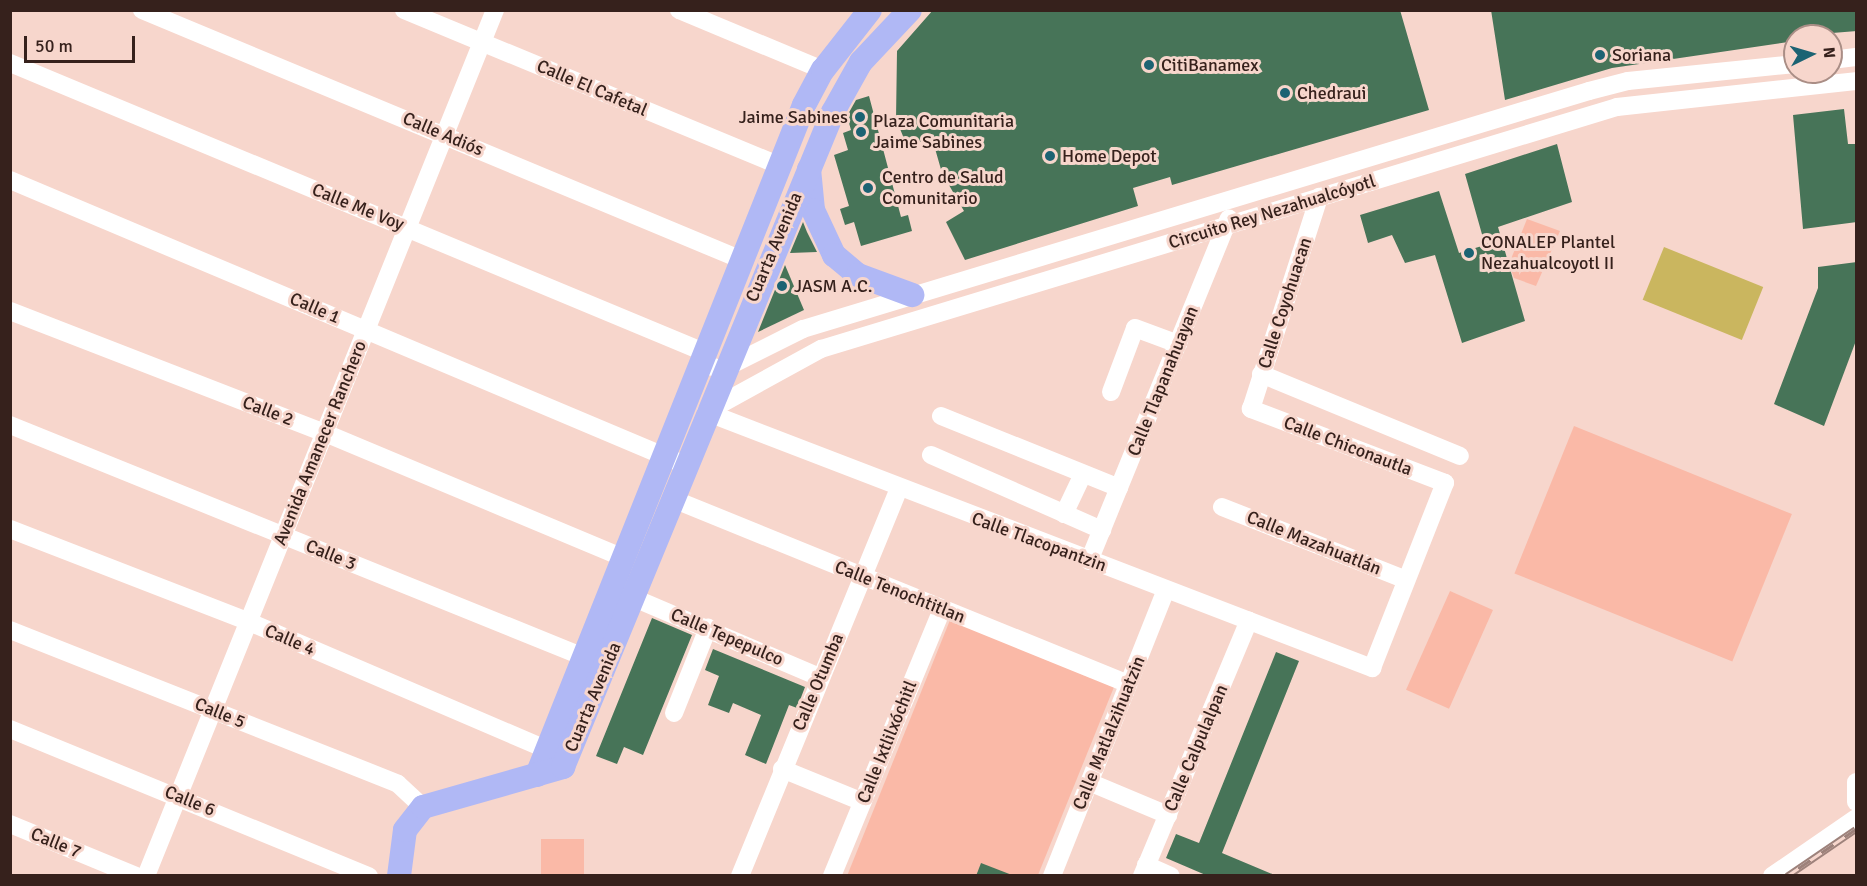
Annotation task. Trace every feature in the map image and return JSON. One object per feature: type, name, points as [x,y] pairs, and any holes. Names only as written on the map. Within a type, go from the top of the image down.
[{"type":"main road","name":"Cuarta Avenida","points":[[423,807],[537,775],[558,772],[557,754],[584,657],[662,455],[780,166],[823,70],[870,10]]},
{"type":"main road","name":"Cuarta Avenida","points":[[557,754],[634,598],[723,369],[809,166],[861,63],[910,10]]},
{"type":"main road","points":[[809,166],[813,210],[834,255],[858,275],[912,295]]},
{"type":"main road","points":[[399,876],[405,830],[423,807]]},
{"type":"street","name":"Calle Adiós","points":[[142,10],[742,260]]},
{"type":"street","name":"Calle El Cafetal","points":[[404,10],[780,166]]},
{"type":"street","name":"Avenida Amanecer Ranchero","points":[[146,876],[495,10]]},
{"type":"street","points":[[679,10],[823,70]]},
{"type":"street","name":"Calle Me Voy","points":[[10,63],[407,227],[702,358]]},
{"type":"street","name":"Circuito Rey Nezahualcóyotl","points":[[723,369],[803,329],[1232,201],[1589,91],[1716,72],[1783,65]]},
{"type":"street","points":[[1716,72],[1719,95]]},
{"type":"street","name":"Circuito Rey Nezahualcóyotl","points":[[706,412],[821,349],[1617,107],[1857,81]]},
{"type":"street","name":"Calle 1","points":[[10,180],[686,465]]},
{"type":"street","name":"Calle Coyohuacan","points":[[1251,410],[1319,197]]},
{"type":"street","name":"Calle Tlapanahuayan","points":[[1089,561],[1227,226],[1232,201]]},
{"type":"street","points":[[1149,225],[1157,248]]},
{"type":"street","name":"Calle 2","points":[[10,311],[325,433],[624,558]]},
{"type":"street","points":[[1110,392],[1135,328],[1178,344]]},
{"type":"street","points":[[702,358],[723,369]]},
{"type":"street","points":[[1262,374],[1460,456]]},
{"type":"street","name":"Calle Chiconautla","points":[[1251,410],[1445,483],[1406,580]]},
{"type":"street","name":"Calle Tlacopantzin","points":[[706,412],[898,490],[1372,668],[1406,580]]},
{"type":"street","points":[[941,416],[1119,488]]},
{"type":"street","name":"Calle 3","points":[[10,425],[584,657]]},
{"type":"street","points":[[931,455],[1102,530]]},
{"type":"street","points":[[1064,513],[1083,474]]},
{"type":"street","name":"Calle Otumba","points":[[740,876],[819,677],[898,490]]},
{"type":"street","name":"Calle Tenochtitlan","points":[[673,499],[1128,684]]},
{"type":"street","name":"Calle Mazahuatlán","points":[[1222,507],[1406,580]]},
{"type":"street","name":"Calle 4","points":[[10,529],[247,621],[557,754]]},
{"type":"street","name":"Calle Matlalzihuatzin","points":[[1052,876],[1166,590]]},
{"type":"street","name":"Calle Tepepulco","points":[[634,598],[819,677]]},
{"type":"street","name":"Calle Ixtlilxóchitl","points":[[832,876],[942,609]]},
{"type":"street","name":"Calle Calpulalpan","points":[[1144,870],[1249,620]]},
{"type":"street","points":[[674,713],[708,628]]},
{"type":"street","name":"Calle 5","points":[[10,630],[398,784],[423,807]]},
{"type":"street","name":"Calle 6","points":[[10,729],[369,876]]},
{"type":"street","points":[[782,769],[863,802]]},
{"type":"street","points":[[1089,782],[1168,815]]},
{"type":"street","points":[[1857,782],[1857,802]]},
{"type":"street","points":[[1772,876],[1857,818]]},
{"type":"street","name":"Calle 7","points":[[10,824],[136,876]]},
{"type":"street","points":[[1144,870],[1172,876]]},
{"type":"shaded area","points":[[1527,219],[1560,231],[1536,286],[1514,278],[1509,264]]},
{"type":"shaded area","points":[[1664,247],[1763,287],[1742,340],[1643,300]]},
{"type":"shaded area","points":[[1574,426],[1792,514],[1732,661],[1514,573]]},
{"type":"shaded area","points":[[1450,591],[1493,610],[1449,709],[1406,690]]},
{"type":"shaded area","points":[[950,620],[1114,687],[1038,875],[847,876]]},
{"type":"shaded area","points":[[541,839],[584,839],[584,875],[541,875]]},
{"type":"building","points":[[933,10],[1400,10],[1429,110],[1172,185],[1170,177],[1133,188],[1138,206],[965,260],[946,222],[964,211],[942,173],[932,138],[907,146],[896,119],[897,51]]},
{"type":"building","name":"Soriana","points":[[1491,10],[1857,10],[1857,31],[1843,32],[1843,24],[1783,24],[1783,43],[1612,68],[1505,100]]},
{"type":"building","name":"Centro de Salud Comunitario","points":[[869,96],[901,217],[908,215],[912,231],[861,246],[854,222],[845,225],[840,209],[849,206],[834,155],[848,150],[843,133],[851,130],[847,116],[856,100]]},
{"type":"building","points":[[1844,109],[1848,144],[1857,144],[1857,222],[1803,229],[1793,115]]},
{"type":"building","points":[[1557,144],[1572,202],[1498,227],[1525,321],[1462,343],[1435,255],[1405,263],[1392,235],[1368,243],[1360,215],[1439,191],[1459,253],[1485,245],[1465,174]]},
{"type":"building","points":[[803,222],[817,252],[790,253]]},
{"type":"building","points":[[1857,262],[1857,338],[1824,426],[1774,404],[1818,288],[1818,267]]},
{"type":"building","points":[[785,265],[804,310],[758,332]]},
{"type":"building","points":[[652,618],[692,635],[643,755],[624,747],[617,764],[596,756]]},
{"type":"building","points":[[713,649],[805,687],[797,708],[789,705],[766,764],[745,755],[761,715],[733,703],[729,713],[708,705],[719,676],[705,670]]},
{"type":"building","points":[[1276,652],[1299,661],[1222,853],[1277,876],[1208,876],[1166,858],[1176,834],[1199,843]]},
{"type":"building","points":[[981,863],[1012,875],[1012,876],[976,876]]},
{"type":"railway","points":[[1787,876],[1856,829]]},
{"type":"place","name":"Soriana","points":[[1600,55]]},
{"type":"place","name":"CitiBanamex","points":[[1149,65]]},
{"type":"place","name":"Chedraui","points":[[1285,93]]},
{"type":"place","name":"Jaime Sabines","points":[[860,117]]},
{"type":"place","name":"Plaza Comunitaria Jaime Sabines","points":[[861,132]]},
{"type":"place","name":"Home Depot","points":[[1050,156]]},
{"type":"place","name":"Centro de Salud Comunitario","points":[[868,188]]},
{"type":"place","name":"CONALEP Plantel Nezahualcoyotl II","points":[[1469,253]]},
{"type":"place","name":"JASM A.C.","points":[[782,286]]}]
